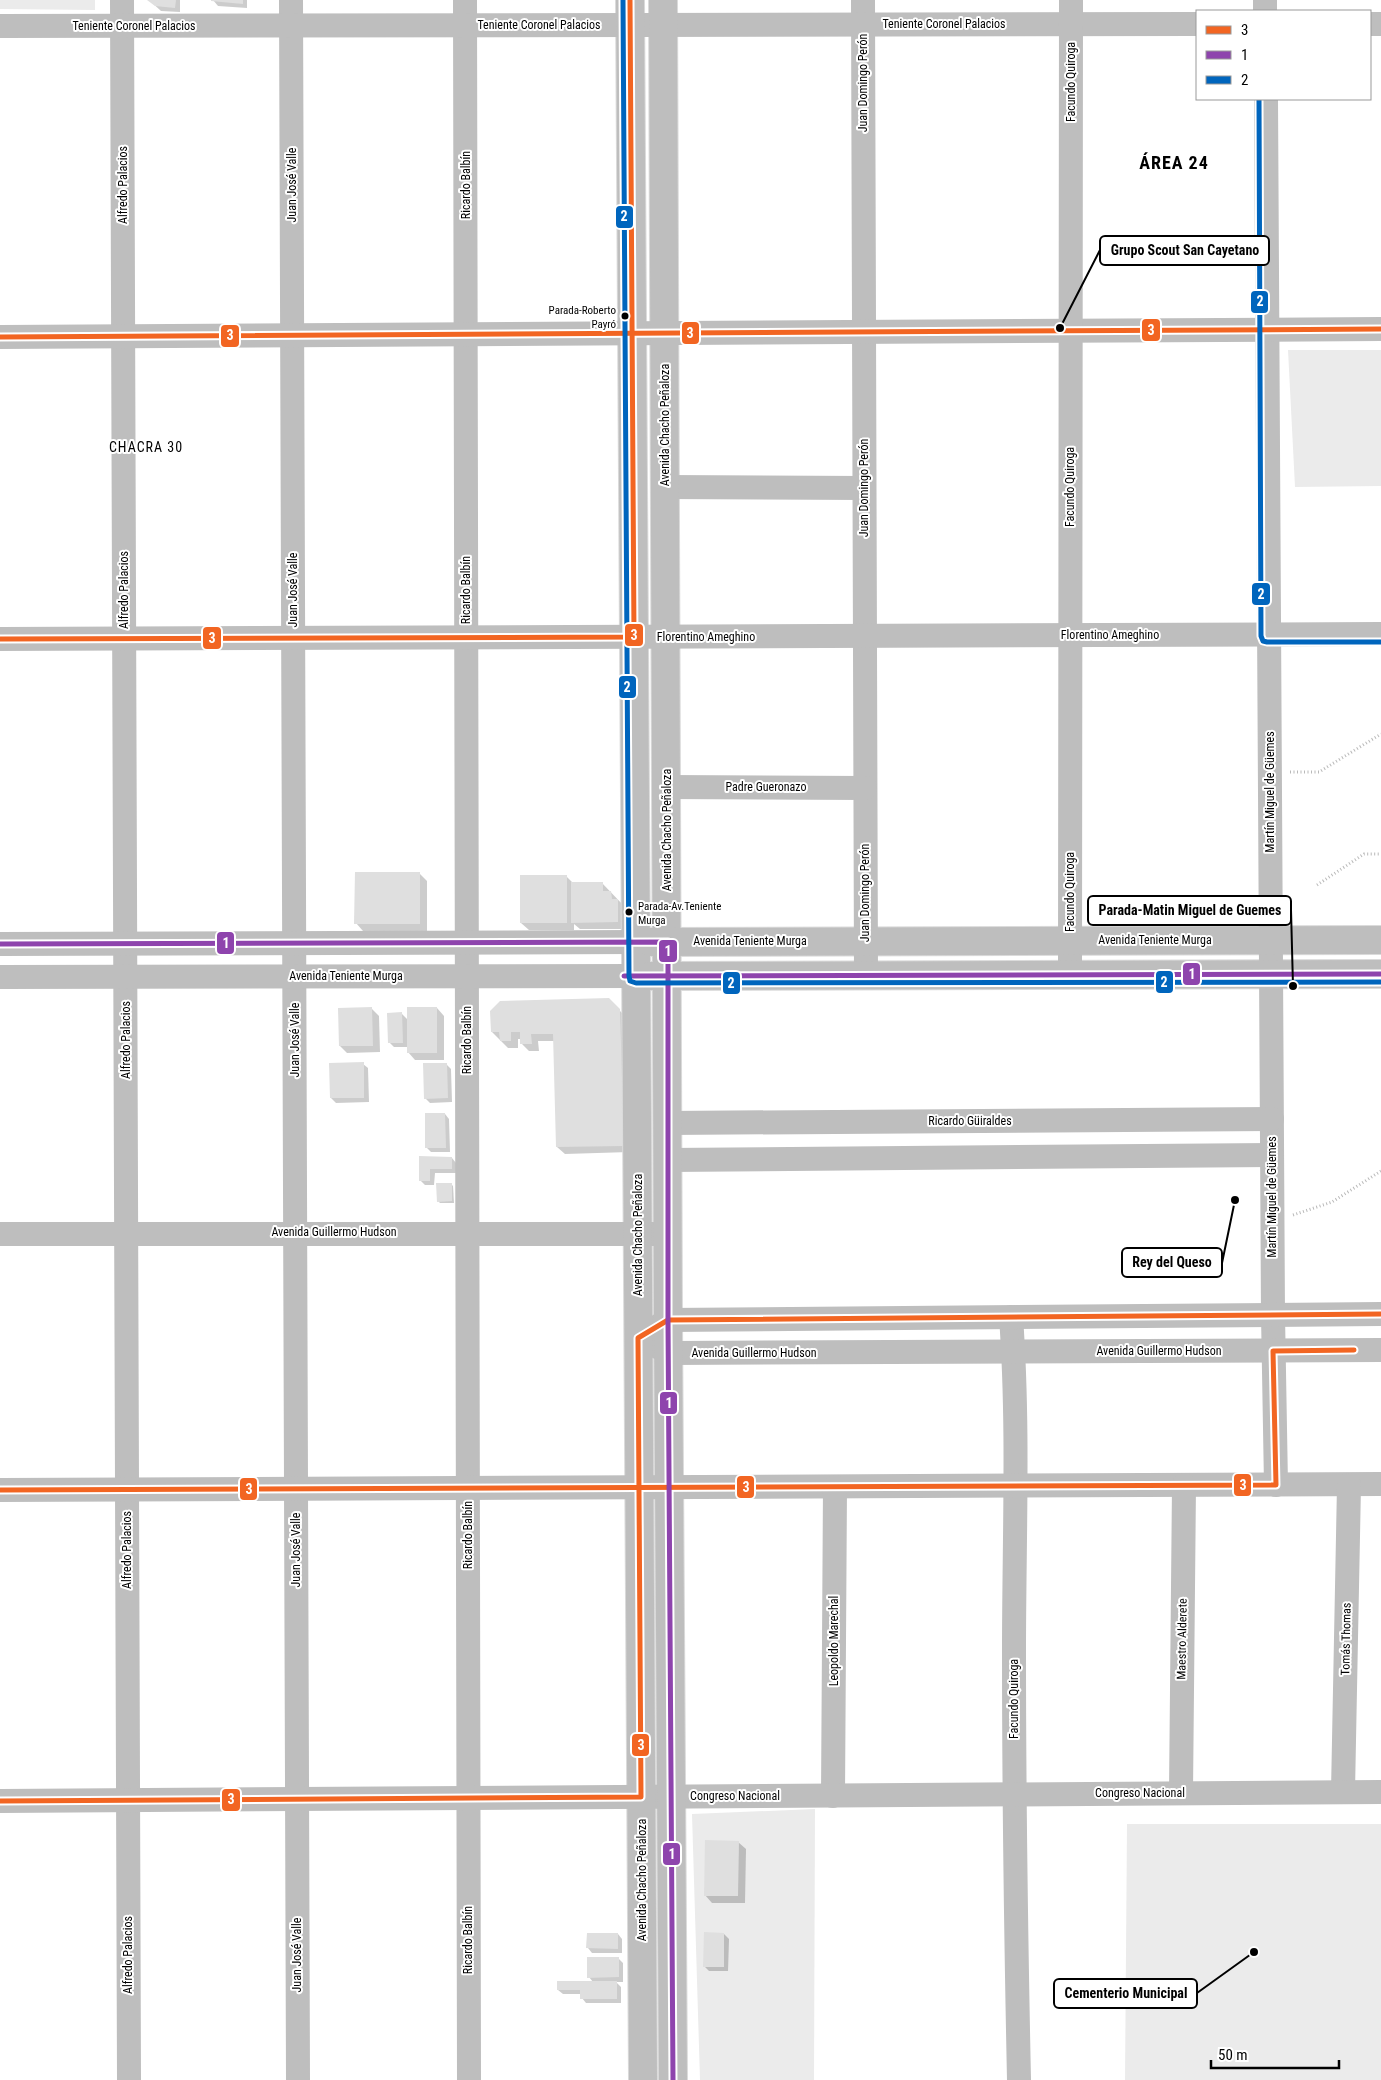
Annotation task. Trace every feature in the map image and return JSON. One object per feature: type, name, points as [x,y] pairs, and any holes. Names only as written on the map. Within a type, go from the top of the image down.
[{"type":"main road","name":"Avenida Chacho Peñaloza","points":[[630,12],[643,2080]]},
{"type":"main road","name":"Avenida Chacho Peñaloza","points":[[663,12],[673,2080]]},
{"type":"main road","name":"Avenida Teniente Murga","points":[[636,942],[1381,940]]},
{"type":"main road","name":"Avenida Teniente Murga","points":[[636,976],[1381,974]]},
{"type":"street","name":"Alfredo Palacios","points":[[122,0],[129,2080]]},
{"type":"street","name":"Juan José Valle","points":[[291,0],[298,2080]]},
{"type":"street","name":"Ricardo Balbín","points":[[465,0],[469,2080]]},
{"type":"street","name":"Juan Domingo Perón","points":[[863,0],[866,975]]},
{"type":"street","name":"Facundo Quiroga","points":[[1070,975],[1071,0]]},
{"type":"street","name":"Teniente Coronel Palacios","points":[[0,26],[466,25],[630,12],[663,12],[863,24],[1196,24]]},
{"type":"street","name":"Martín Miguel de Güemes","points":[[1266,100],[1272,1222],[1276,1485]]},
{"type":"street","points":[[0,337],[1381,329]]},
{"type":"street","points":[[665,487],[864,488]]},
{"type":"street","name":"Florentino Ameghino","points":[[0,639],[1381,634]]},
{"type":"street","name":"Padre Gueronazo","points":[[667,787],[865,788]]},
{"type":"street","name":"Avenida Teniente Murga","points":[[0,944],[636,942]]},
{"type":"street","name":"Avenida Teniente Murga","points":[[0,977],[636,976]]},
{"type":"street","name":"Ricardo Güiraldes","points":[[668,1123],[1272,1119]]},
{"type":"street","points":[[1010,1121],[1011,1157]]},
{"type":"street","points":[[855,1159],[856,1122]]},
{"type":"street","points":[[668,1160],[1272,1155]]},
{"type":"street","name":"Avenida Guillermo Hudson","points":[[0,1234],[296,1232],[668,1234]]},
{"type":"street","points":[[638,1338],[668,1320],[1381,1314]]},
{"type":"street","name":"Facundo Quiroga","points":[[1011,1317],[1014,1486],[1014,1794],[1019,2080]]},
{"type":"street","name":"Avenida Guillermo Hudson","points":[[638,1338],[670,1353],[1381,1350]]},
{"type":"street","points":[[0,1490],[1381,1484]]},
{"type":"street","name":"Maestro Alderete","points":[[1181,1793],[1184,1485]]},
{"type":"street","name":"Tomás Thomas","points":[[1343,1792],[1349,1485]]},
{"type":"street","name":"Leopoldo Marechal","points":[[833,1796],[835,1487]]},
{"type":"street","name":"Congreso Nacional","points":[[0,1801],[1381,1792]]},
{"type":"path","points":[[1269,771],[1319,772],[1381,734]]},
{"type":"path","points":[[1316,885],[1364,854],[1381,854]]},
{"type":"path","points":[[1272,1222],[1332,1202],[1381,1171]]},
{"type":"shaded area","points":[[0,0],[95,0],[95,10],[0,9]]},
{"type":"shaded area","points":[[1288,350],[1381,350],[1381,486],[1295,487]]},
{"type":"shaded area","points":[[815,1809],[814,2080],[700,2080],[692,1814]]},
{"type":"shaded area","points":[[1127,1824],[1381,1824],[1381,2080],[1125,2080]]},
{"type":"building","points":[[147,0],[176,0],[175,8],[155,6]]},
{"type":"building","points":[[243,0],[243,4],[211,1]]},
{"type":"building","points":[[355,872],[420,872],[420,924],[354,924]]},
{"type":"building","points":[[520,875],[567,875],[567,923],[520,923]]},
{"type":"building","points":[[571,882],[603,882],[603,891],[611,891],[612,899],[618,899],[618,922],[571,923]]},
{"type":"building","points":[[609,998],[620,1009],[624,1146],[556,1147],[553,1034],[531,1034],[532,1044],[520,1044],[520,1032],[511,1032],[511,1041],[500,1041],[499,1032],[491,1032],[490,1011],[500,1001]]},
{"type":"building","points":[[372,1007],[373,1046],[339,1046],[338,1008]]},
{"type":"building","points":[[407,1007],[437,1007],[437,1053],[407,1053]]},
{"type":"building","points":[[402,1012],[403,1043],[388,1043],[387,1013]]},
{"type":"building","points":[[364,1062],[364,1098],[330,1098],[329,1063]]},
{"type":"building","points":[[423,1063],[447,1063],[448,1098],[424,1099]]},
{"type":"building","points":[[425,1113],[445,1113],[446,1148],[425,1148]]},
{"type":"building","points":[[419,1156],[452,1157],[452,1169],[430,1169],[430,1181],[419,1181]]},
{"type":"building","points":[[436,1183],[452,1183],[452,1201],[437,1202]]},
{"type":"building","points":[[705,1840],[739,1841],[738,1896],[704,1896]]},
{"type":"building","points":[[704,1932],[724,1933],[724,1967],[703,1967]]},
{"type":"building","points":[[587,1933],[618,1933],[618,1949],[586,1948]]},
{"type":"building","points":[[587,1957],[619,1957],[619,1977],[587,1978]]},
{"type":"building","points":[[557,1981],[617,1981],[617,1999],[580,1999],[580,1990],[557,1990]]},
{"type":"transit line","name":"2","points":[[623,0],[630,981],[636,983],[1381,982]]},
{"type":"transit line","name":"3","points":[[0,639],[634,637],[630,0]]},
{"type":"transit line","name":"2","points":[[1259,100],[1261,636],[1263,641],[1267,642],[1381,642]]},
{"type":"transit line","name":"3","points":[[0,337],[1381,329]]},
{"type":"transit line","name":"1","points":[[0,944],[668,942],[668,1320],[673,2080]]},
{"type":"transit line","name":"1","points":[[624,976],[1381,974]]},
{"type":"transit line","name":"3","points":[[0,1801],[641,1797],[638,1338],[668,1320],[1381,1314]]},
{"type":"transit line","name":"3","points":[[0,1490],[1276,1485],[1273,1351],[1354,1350]]},
{"type":"place","name":"Parada-Roberto Payró","points":[[625,316]]},
{"type":"place","name":"Grupo Scout San Cayetano","points":[[1060,328]]},
{"type":"place","name":"Parada-Av.Teniente Murga","points":[[629,912]]},
{"type":"place","name":"Parada-Matin Miguel de Guemes","points":[[1293,986]]},
{"type":"place","name":"Rey del Queso","points":[[1235,1200]]},
{"type":"place","name":"Cementerio Municipal","points":[[1254,1952]]},
{"type":"district","name":"ÁREA 24","points":[[1174,162]]},
{"type":"district","name":"CHACRA 30","points":[[146,447]]}]
